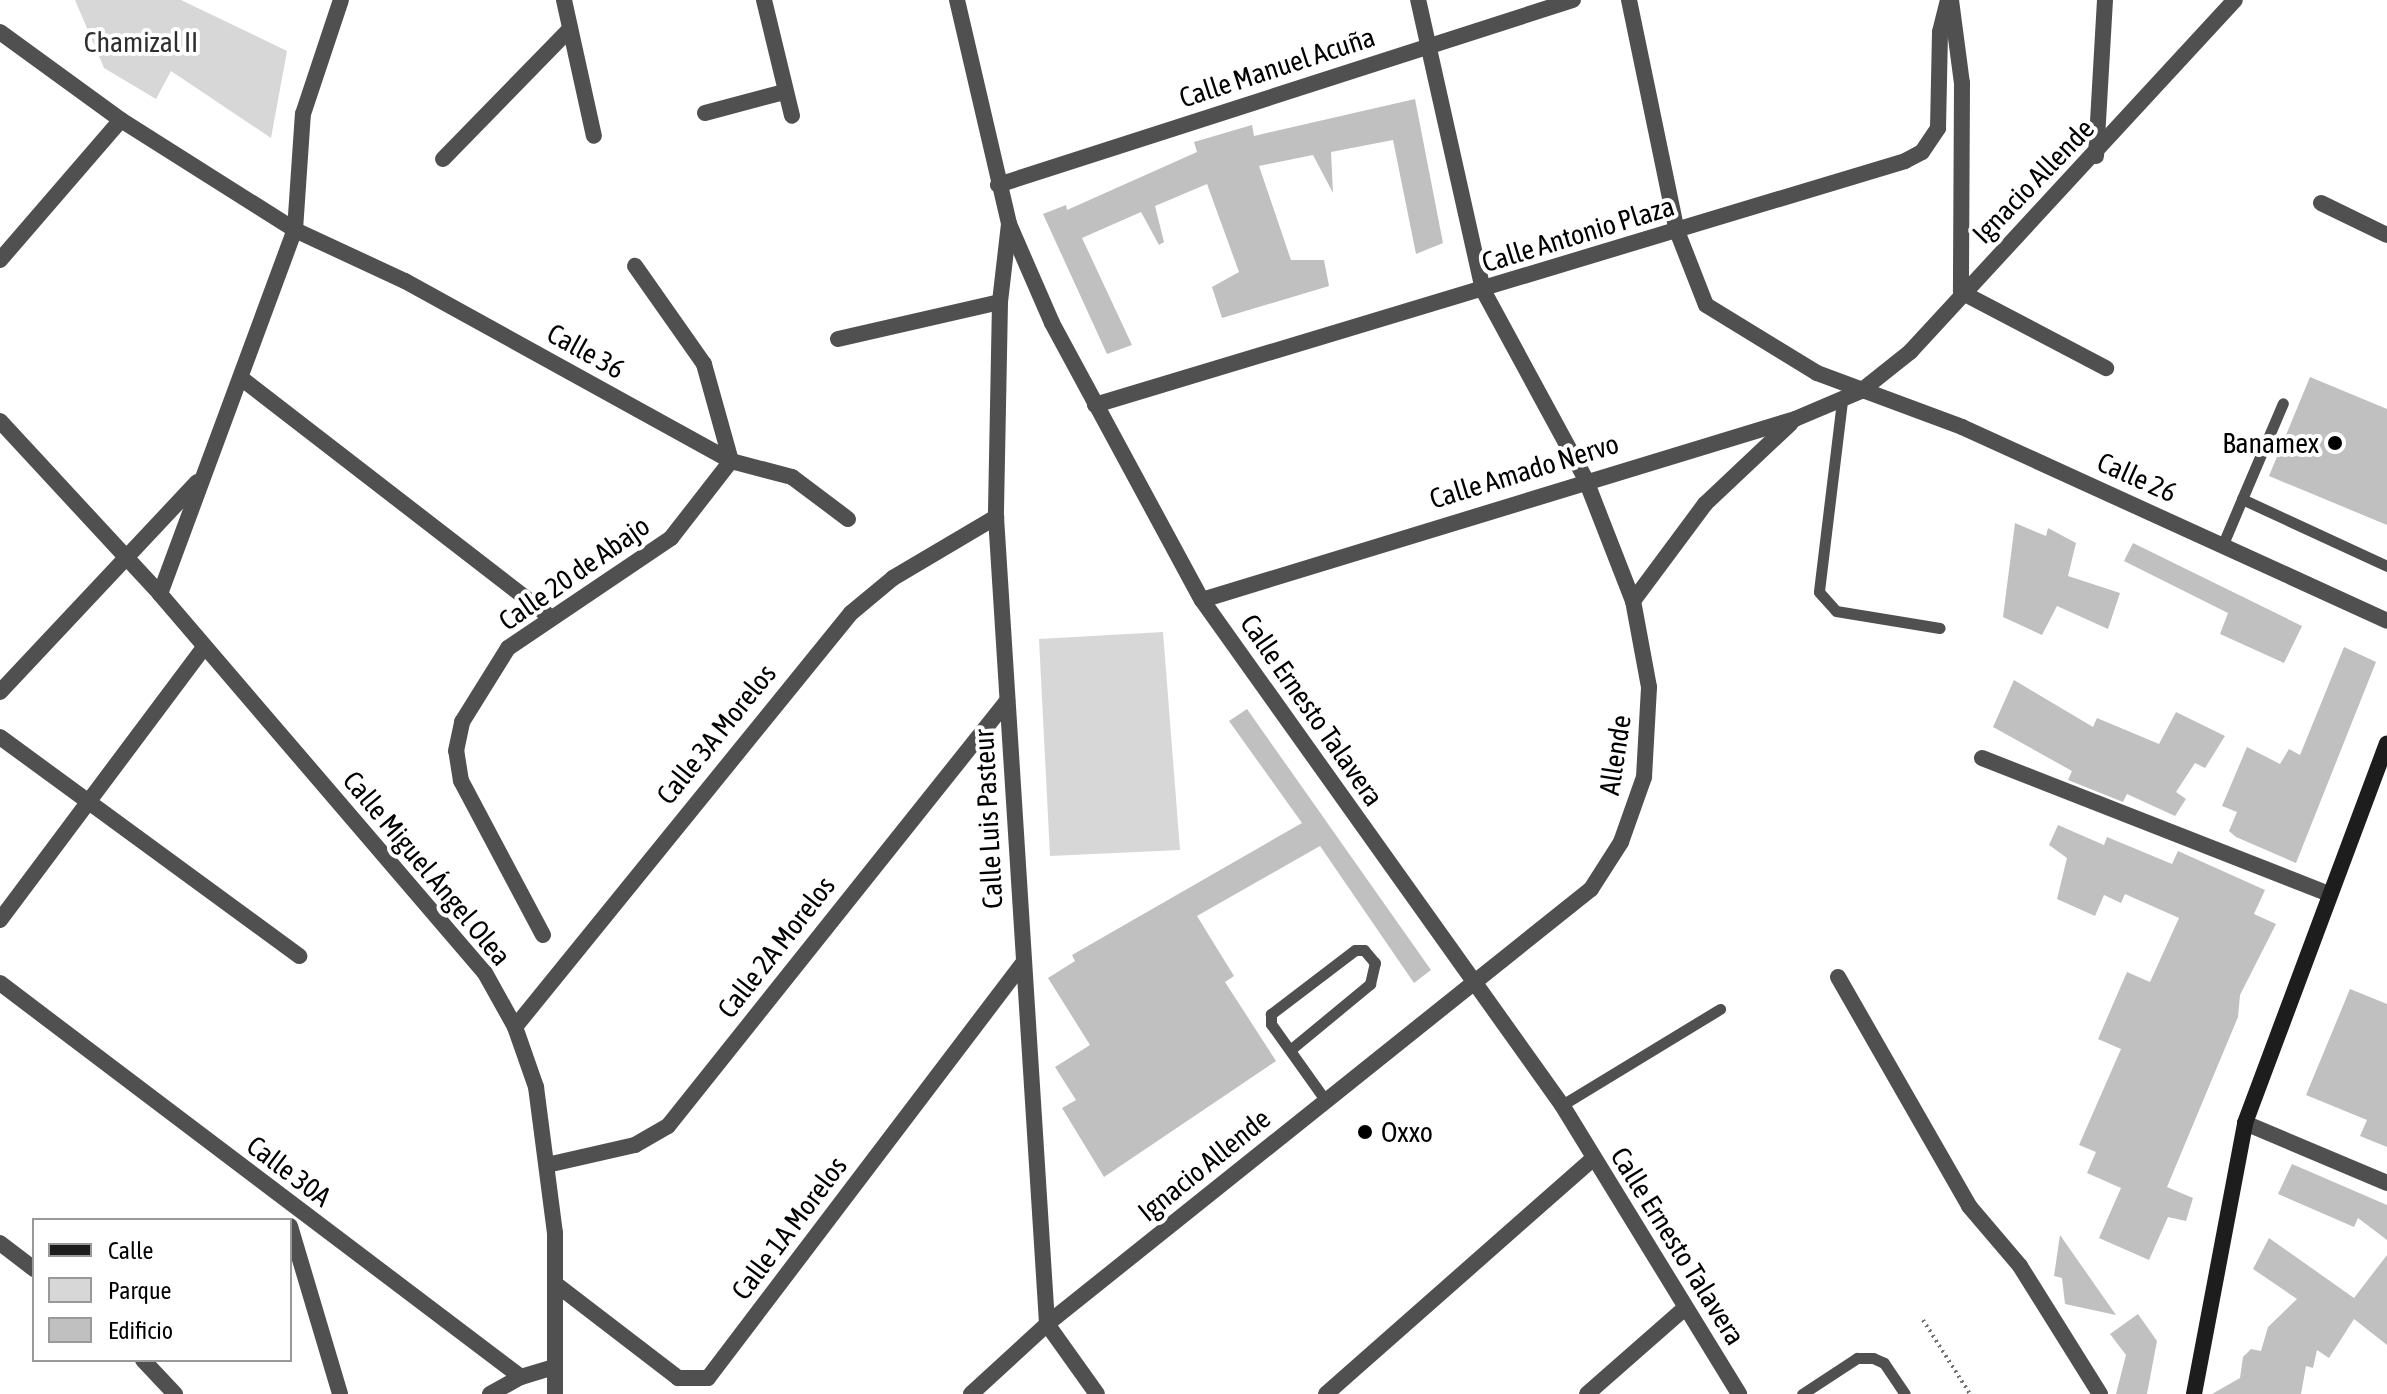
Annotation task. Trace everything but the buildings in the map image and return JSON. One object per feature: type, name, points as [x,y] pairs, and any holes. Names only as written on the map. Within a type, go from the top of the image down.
[{"type":"main road","points":[[2194,1394],[2245,1123],[2387,744]]},
{"type":"street","points":[[160,594],[295,230],[303,114],[341,0]]},
{"type":"street","points":[[764,0],[792,116]]},
{"type":"street","name":"Calle Ernesto Talavera","points":[[957,0],[1009,224],[1095,405],[1202,600],[1562,1105],[1739,1394]]},
{"type":"street","name":"Allende","points":[[1418,0],[1483,290],[1585,478],[1633,601],[1649,687],[1644,777],[1621,842],[1591,889],[1476,985]]},
{"type":"street","name":"Calle Manuel Acuña","points":[[998,185],[1573,0]]},
{"type":"street","name":"Calle 26","points":[[1629,0],[1677,231],[1706,305],[1801,364],[1861,391],[1962,427],[2387,621]]},
{"type":"street","points":[[1950,0],[1962,83],[1961,292],[2106,368]]},
{"type":"street","name":"Calle Antonio Plaza","points":[[1095,405],[1677,231],[1922,152],[1938,128],[1940,32],[1950,0]]},
{"type":"street","points":[[2096,156],[2105,0]]},
{"type":"street","name":"Ignacio Allende","points":[[1861,391],[1888,374],[1961,292],[2096,156],[2235,0]]},
{"type":"street","points":[[567,1],[570,29],[594,136]]},
{"type":"street","points":[[443,159],[570,29]]},
{"type":"street","name":"Calle 36","points":[[0,32],[121,120],[295,230],[405,281],[731,461],[792,477],[848,519]]},
{"type":"street","points":[[705,113],[784,92]]},
{"type":"street","points":[[0,260],[121,120]]},
{"type":"street","points":[[2321,203],[2387,235]]},
{"type":"street","name":"Calle Luis Pasteur","points":[[1009,224],[1000,302],[996,517],[1047,1324]]},
{"type":"street","points":[[635,266],[704,364],[731,461]]},
{"type":"street","points":[[838,339],[1000,302]]},
{"type":"street","points":[[241,378],[549,616]]},
{"type":"street","name":"Calle Amado Nervo","points":[[1202,600],[1585,478],[1795,419],[1861,391]]},
{"type":"street","points":[[1633,601],[1705,504],[1795,419]]},
{"type":"street","name":"Calle Miguel Ángel Olea","points":[[0,421],[125,562],[160,594],[448,927],[515,1027],[536,1087],[547,1165],[557,1285],[555,1394]]},
{"type":"street","name":"Calle 20 de Abajo","points":[[543,935],[461,781],[456,751],[462,722],[488,673],[549,616],[671,538],[731,461]]},
{"type":"street","points":[[0,692],[125,562],[203,475]]},
{"type":"street","name":"Calle 3A Morelos","points":[[515,1027],[851,613],[893,578],[996,517]]},
{"type":"street","points":[[0,920],[204,647]]},
{"type":"street","name":"Calle 2A Morelos","points":[[547,1165],[635,1145],[668,1126],[1007,701]]},
{"type":"street","points":[[0,737],[299,956]]},
{"type":"street","points":[[1982,758],[2329,894]]},
{"type":"street","name":"Calle 1A Morelos","points":[[557,1285],[678,1378],[708,1378],[1023,963]]},
{"type":"street","points":[[1838,977],[1969,1206],[2020,1266],[2100,1394]]},
{"type":"street","name":"Calle 30A","points":[[0,983],[521,1377]]},
{"type":"street","name":"Ignacio Allende","points":[[971,1394],[1047,1324],[1476,985]]},
{"type":"street","points":[[2245,1123],[2387,1183]]},
{"type":"street","points":[[1326,1394],[1594,1158]]},
{"type":"street","points":[[282,1198],[287,1218]]},
{"type":"street","points":[[292,1233],[340,1394]]},
{"type":"street","points":[[0,1243],[32,1267]]},
{"type":"street","points":[[1587,1394],[1685,1308]]},
{"type":"street","points":[[1047,1324],[1097,1394]]},
{"type":"street","points":[[145,1362],[175,1394]]},
{"type":"street","points":[[490,1394],[521,1377],[554,1367]]},
{"type":"lane","points":[[1842,401],[1819,592],[1836,611],[1940,628]]},
{"type":"lane","points":[[2223,544],[2283,403]]},
{"type":"lane","points":[[2242,499],[2387,566]]},
{"type":"lane","points":[[1290,1050],[1370,984],[1375,963],[1364,950],[1355,950],[1273,1007],[1271,1024],[1326,1101]]},
{"type":"lane","points":[[1562,1105],[1720,1009]]},
{"type":"lane","points":[[1802,1394],[1857,1358],[1884,1363],[1905,1394]]},
{"type":"path","points":[[1923,1320],[1970,1394]]},
{"type":"green space","name":"Chamizal II","points":[[75,0],[181,0],[287,51],[271,138],[171,71],[156,99],[104,68]]},
{"type":"green space","points":[[1163,632],[1180,850],[1050,856],[1039,639]]},
{"type":"place","name":"Banamex","points":[[2335,443]]},
{"type":"place","name":"Oxxo","points":[[1365,1132]]}]
